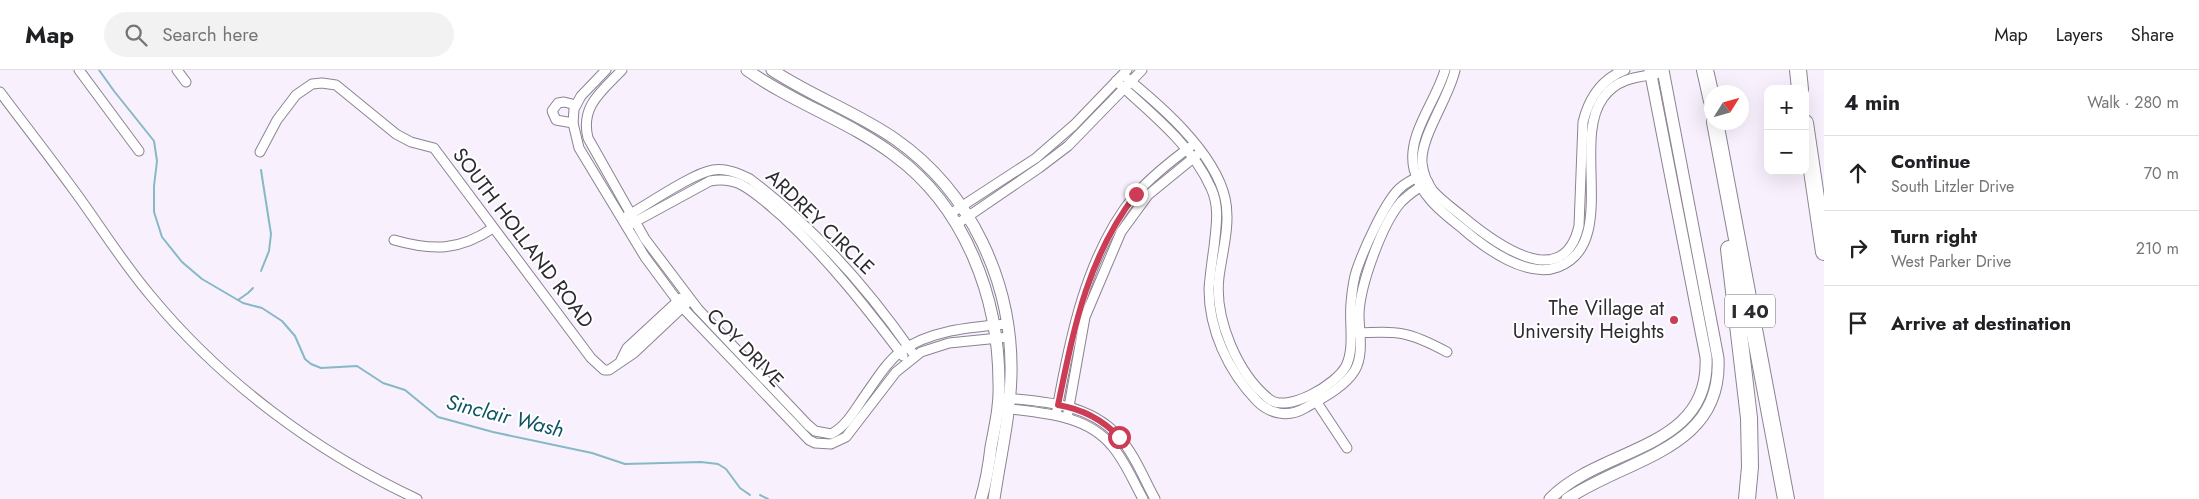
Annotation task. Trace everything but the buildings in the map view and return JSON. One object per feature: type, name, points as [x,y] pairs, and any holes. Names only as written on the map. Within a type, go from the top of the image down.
[{"type":"highway","points":[[1705,70],[1708,85]]},
{"type":"highway","points":[[1798,70],[1800,85]]},
{"type":"highway","points":[[1716,130],[1749,418],[1750,467],[1747,499]]},
{"type":"highway","name":"I 40","points":[[1717,130],[1786,499]]},
{"type":"highway","points":[[1806,130],[1824,252]]},
{"type":"street","points":[[79,70],[139,150]]},
{"type":"street","points":[[177,70],[186,82]]},
{"type":"street","name":"COY DRIVE","points":[[606,70],[580,96],[576,105],[573,123],[579,148],[624,223],[645,257],[680,304],[803,436],[816,443],[835,443]]},
{"type":"street","name":"COY DRIVE","points":[[622,70],[595,99],[588,111],[584,124],[588,138],[634,218],[662,262],[688,297],[808,426],[815,431],[831,434]]},
{"type":"street","points":[[747,70],[788,96],[875,142],[894,155],[922,180],[954,219],[976,263],[991,310],[1003,403],[994,499]]},
{"type":"street","points":[[772,70],[896,140],[933,171],[965,211],[995,270],[1007,324],[1011,374],[981,499]]},
{"type":"street","points":[[965,211],[1060,152],[1142,70]]},
{"type":"street","points":[[1446,70],[1416,138],[1413,152],[1429,200],[1472,237],[1495,252],[1534,269],[1549,270],[1562,265],[1578,252],[1586,239],[1588,231],[1593,121],[1596,109],[1603,98],[1620,83],[1651,72],[1663,72],[1718,358],[1716,389],[1706,413],[1685,436],[1567,499]]},
{"type":"street","points":[[1455,70],[1453,82],[1423,146],[1422,180],[1443,200],[1495,242],[1533,259],[1543,260],[1560,256],[1575,242],[1579,226],[1583,122],[1596,91],[1605,82],[1625,70]]},
{"type":"street","points":[[1550,499],[1571,482],[1678,426],[1697,405],[1704,390],[1707,373],[1706,357],[1651,72]]},
{"type":"street","points":[[954,219],[1036,158],[1074,125],[1122,75]]},
{"type":"street","points":[[1122,75],[1131,81],[1184,131],[1220,184],[1225,198],[1226,227],[1218,296],[1222,320],[1235,355],[1258,388],[1269,400],[1276,404],[1314,398]]},
{"type":"street","points":[[1122,75],[1124,88],[1186,150],[1212,189],[1217,206],[1209,288],[1211,310],[1220,346],[1241,382],[1262,406],[1273,412],[1292,414],[1314,398],[1346,366],[1355,333],[1351,304],[1357,269],[1386,206],[1400,189],[1422,180]]},
{"type":"street","name":"SOUTH HOLLAND ROAD","points":[[260,152],[277,120],[304,88],[312,84],[322,83],[336,85],[396,134],[411,142],[434,148],[598,366],[604,370],[609,370],[621,360],[634,353],[688,297]]},
{"type":"street","points":[[0,92],[74,190],[104,235],[152,297],[188,337],[228,374],[314,442],[364,472],[417,499]]},
{"type":"street","points":[[573,123],[556,120],[552,111],[558,103],[564,102],[576,105]]},
{"type":"street","points":[[1056,415],[1076,319],[1112,227],[1136,194],[1194,144]]},
{"type":"street","points":[[1066,418],[1085,317],[1121,232],[1148,194],[1200,152]]},
{"type":"street","name":"ARDREY CIRCLE","points":[[634,218],[705,172],[722,170],[739,173],[750,178],[809,229],[852,274],[909,347],[911,359]]},
{"type":"street","name":"ARDREY CIRCLE","points":[[624,223],[710,181],[718,179],[738,183],[768,204],[822,256],[862,302],[900,352],[911,359]]},
{"type":"street","points":[[394,240],[436,249],[473,240],[493,228]]},
{"type":"street","points":[[1007,324],[928,337],[900,352],[890,361],[843,425],[831,434],[835,443],[852,432],[896,372],[911,359],[935,347],[949,343],[1009,337]]},
{"type":"street","points":[[1355,333],[1390,331],[1405,333],[1447,352]]},
{"type":"street","points":[[1314,398],[1347,448]]},
{"type":"street","points":[[1003,403],[1058,405],[1095,417],[1119,437],[1155,499]]},
{"type":"street","points":[[1003,403],[1056,415],[1088,425],[1105,438],[1121,460],[1143,499]]},
{"type":"waterway","name":"Sinclair Wash","points":[[99,70],[154,141],[157,161],[154,186],[154,212],[162,237],[182,262],[202,279],[243,303],[262,308],[282,321],[295,336],[305,359],[311,364],[321,368],[357,366],[383,383],[405,390],[438,417],[493,432],[592,453],[625,464],[701,462],[718,464],[726,469],[740,488],[750,495]]},
{"type":"waterway","points":[[261,170],[271,234],[269,251],[261,271]]},
{"type":"waterway","points":[[238,300],[253,288]]},
{"type":"waterway","name":"Sinclair Wash","points":[[760,495],[768,499]]},
{"type":"place","name":"The Village at University Heights","points":[[1674,320]]},
{"type":"route","points":[[1119,437],[1095,417],[1058,405],[1076,319],[1084,295],[1112,227],[1136,194]]}]
